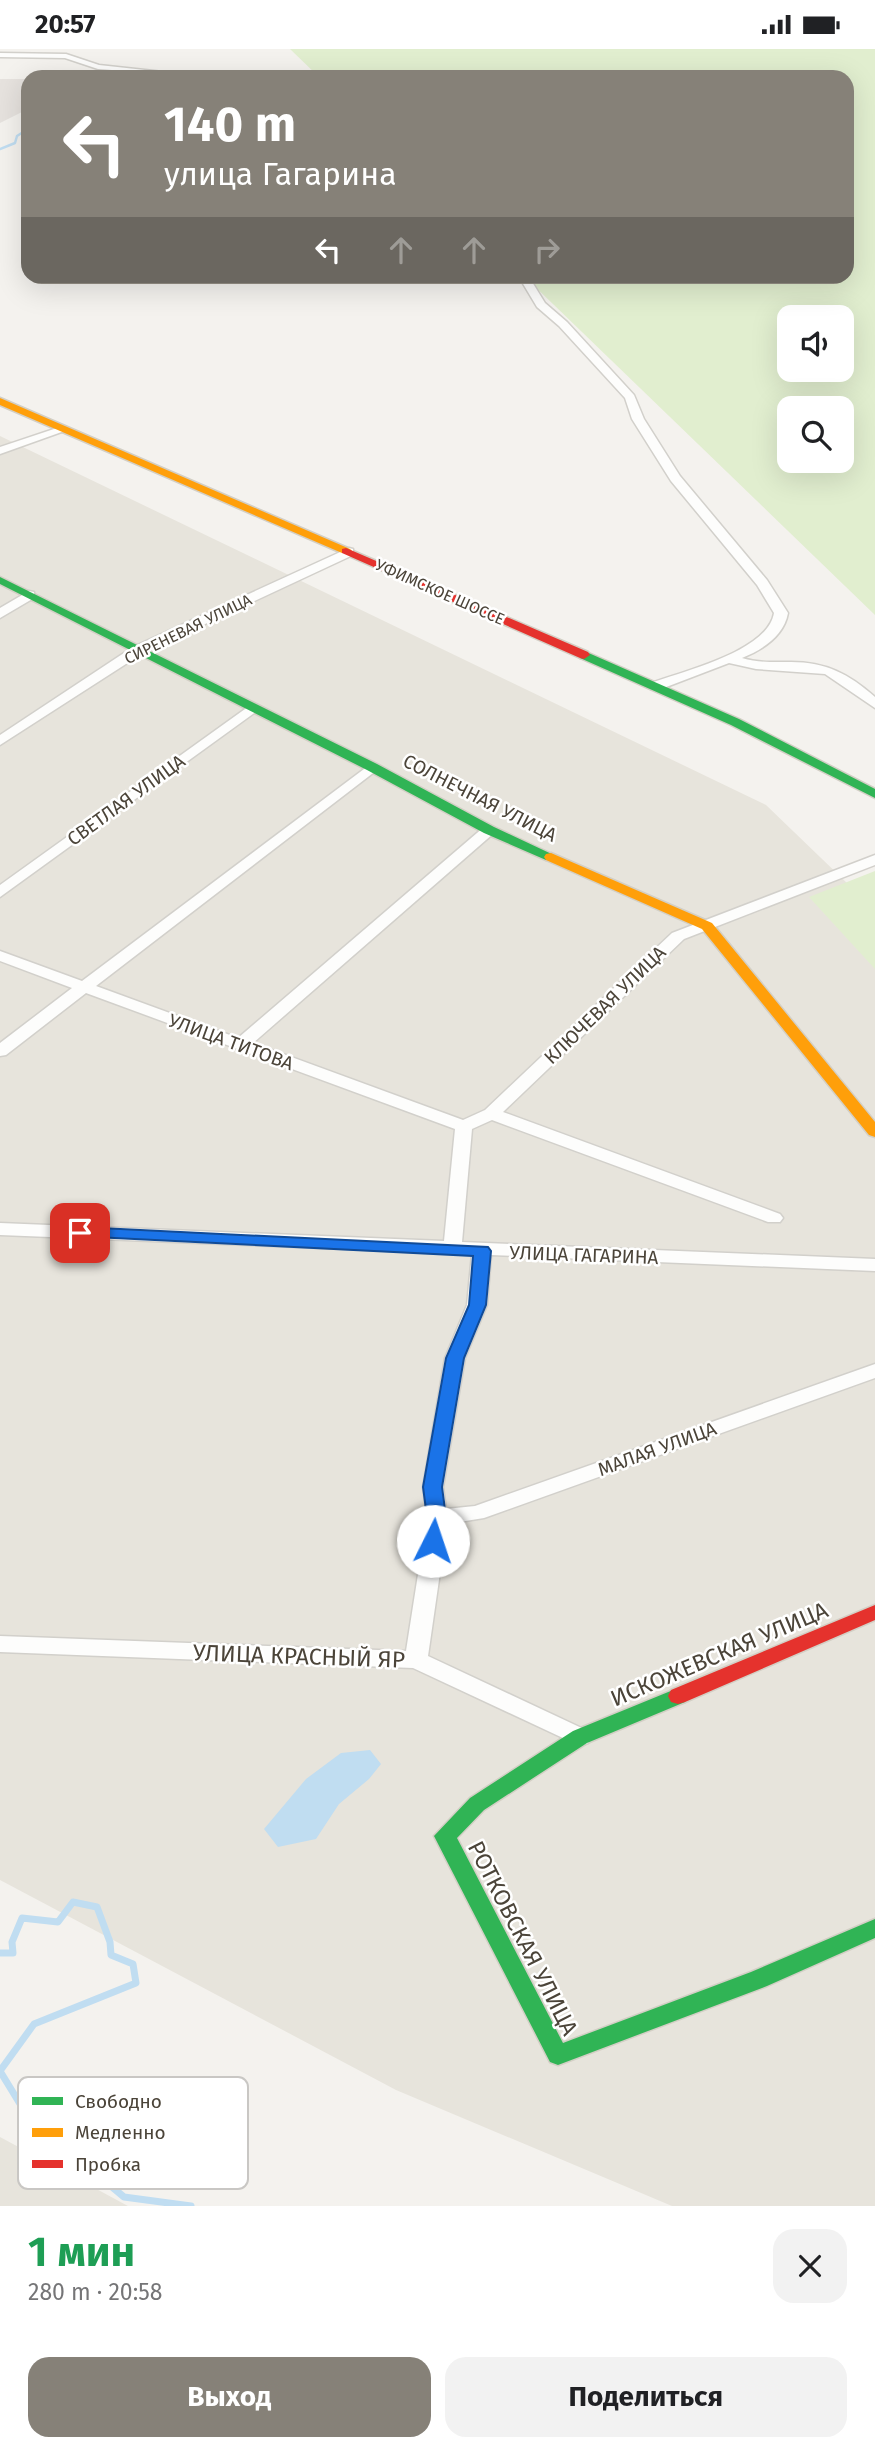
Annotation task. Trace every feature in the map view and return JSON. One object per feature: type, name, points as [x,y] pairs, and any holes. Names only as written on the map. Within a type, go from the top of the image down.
[{"type":"street","points":[[0,55],[66,56],[98,67],[130,70]]},
{"type":"street","points":[[528,284],[541,305],[563,324],[631,397],[638,419],[676,478],[762,583],[781,613],[779,625],[769,638],[754,649],[656,686]]},
{"type":"street","name":"УФИМСКОЕ ШОССЕ","points":[[0,401],[656,686],[735,722],[875,794]]},
{"type":"street","points":[[0,451],[64,429]]},
{"type":"street","name":"СИРЕНЕВАЯ УЛИЦА","points":[[0,741],[138,650],[349,552]]},
{"type":"street","name":"СОЛНЕЧНАЯ УЛИЦА","points":[[0,580],[372,767],[489,830],[707,926],[875,1132]]},
{"type":"street","points":[[0,614],[29,595]]},
{"type":"street","points":[[731,659],[766,668],[806,667],[829,671],[850,682],[875,704]]},
{"type":"street","name":"СВЕТЛАЯ УЛИЦА","points":[[0,892],[252,708]]},
{"type":"street","points":[[0,1051],[372,767]]},
{"type":"street","points":[[240,1045],[489,830]]},
{"type":"street","name":"КЛЮЧЕВАЯ УЛИЦА","points":[[464,1126],[491,1114],[678,936],[875,860]]},
{"type":"street","name":"УЛИЦА ТИТОВА","points":[[0,956],[80,988],[464,1126]]},
{"type":"street","points":[[491,1114],[774,1218]]},
{"type":"street","points":[[452,1249],[464,1126]]},
{"type":"street","name":"УЛИЦА ГАГАРИНА","points":[[0,1229],[482,1251],[875,1265]]},
{"type":"street","points":[[416,1660],[437,1517],[433,1487],[455,1358],[477,1305],[482,1251]]},
{"type":"street","name":"МАЛАЯ УЛИЦА","points":[[437,1517],[477,1513],[875,1371]]},
{"type":"street","name":"ИСКОЖЕВСКАЯ УЛИЦА","points":[[580,1737],[875,1612]]},
{"type":"street","name":"УЛИЦА КРАСНЫЙ ЯР","points":[[0,1644],[416,1660],[580,1737]]},
{"type":"street","name":"РОТКОВСКАЯ УЛИЦА","points":[[580,1737],[477,1804],[446,1836],[558,2055],[759,1979],[875,1928]]},
{"type":"shaded area","points":[[0,79],[21,79],[21,112],[0,123]]},
{"type":"shaded area","points":[[0,436],[766,805],[875,910],[875,2206],[672,2206],[396,2090],[0,1880]]},
{"type":"shaded area","points":[[0,2137],[18,2147],[18,2189],[96,2189],[128,2206],[0,2206]]},
{"type":"green space","points":[[290,49],[875,49],[875,615],[532,284],[854,284],[854,70],[312,70]]},
{"type":"green space","points":[[875,871],[875,969],[809,897]]},
{"type":"water","points":[[370,1750],[381,1764],[369,1779],[339,1804],[316,1839],[278,1847],[264,1829],[306,1779],[341,1753]]},
{"type":"waterway","points":[[0,149],[15,143],[21,133]]},
{"type":"waterway","points":[[0,1953],[13,1953],[12,1942],[22,1918],[58,1922],[73,1902],[97,1907],[110,1942],[111,1955],[133,1964],[136,1983],[34,2024],[0,2071],[18,2101]]},
{"type":"waterway","points":[[114,2189],[124,2197],[191,2206]]},
{"type":"traffic: fast","points":[[0,580],[372,767],[489,830],[551,857]]},
{"type":"traffic: fast","points":[[584,655],[735,722],[875,794]]},
{"type":"traffic: fast","points":[[678,1696],[580,1737],[477,1804],[445,1836],[558,2055],[759,1979],[875,1928]]},
{"type":"traffic: slow","points":[[0,401],[346,551]]},
{"type":"traffic: slow","points":[[551,857],[707,926],[875,1132]]},
{"type":"traffic: jam","points":[[346,551],[584,655]]},
{"type":"traffic: jam","points":[[678,1696],[875,1612]]},
{"type":"route","points":[[80,1233],[482,1251],[477,1305],[455,1358],[433,1487],[437,1517],[433,1541]]}]
